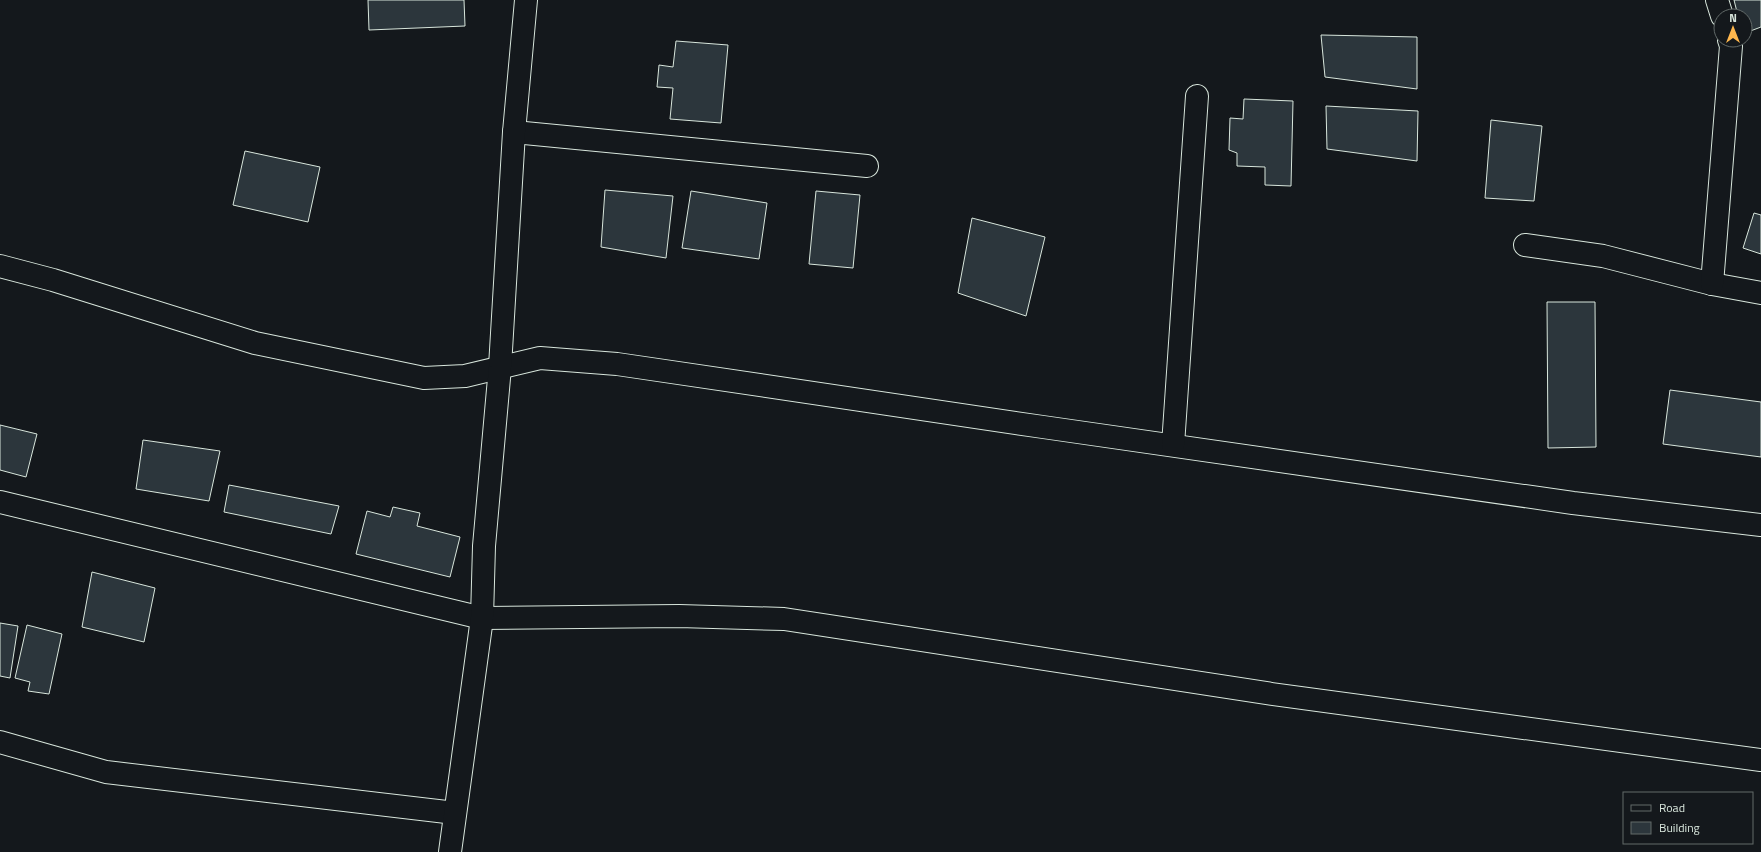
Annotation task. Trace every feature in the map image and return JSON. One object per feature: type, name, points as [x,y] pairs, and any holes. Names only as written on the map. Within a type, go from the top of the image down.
[{"type":"street","points":[[450,852],[482,618],[484,546],[500,367],[514,132],[526,0]]},
{"type":"street","points":[[1712,284],[1731,48]]},
{"type":"street","points":[[1173,446],[1196,96]]},
{"type":"street","points":[[514,132],[867,166]]},
{"type":"street","points":[[1525,244],[1603,256],[1712,284],[1761,293]]},
{"type":"street","points":[[0,266],[53,280],[255,343],[424,378],[465,376],[540,358],[617,364],[1573,503],[1761,525]]},
{"type":"street","points":[[0,502],[482,618],[679,616],[784,619],[1272,694],[1761,760]]},
{"type":"street","points":[[0,742],[106,772],[455,813]]},
{"type":"building","points":[[368,0],[464,0],[465,26],[369,30]]},
{"type":"building","points":[[1734,0],[1761,0],[1761,27],[1753,30],[1753,8],[1736,8]]},
{"type":"building","points":[[1321,35],[1417,37],[1417,89],[1325,77]]},
{"type":"building","points":[[676,41],[728,45],[721,123],[670,119],[673,88],[657,87],[659,65],[673,67]]},
{"type":"building","points":[[1244,99],[1293,101],[1291,186],[1265,185],[1265,167],[1237,166],[1237,153],[1229,150],[1230,118],[1243,119]]},
{"type":"building","points":[[1326,106],[1418,111],[1417,161],[1327,149]]},
{"type":"building","points":[[1491,120],[1542,126],[1534,201],[1485,198]]},
{"type":"building","points":[[245,151],[320,167],[308,222],[233,205]]},
{"type":"building","points":[[605,190],[673,196],[666,258],[601,247]]},
{"type":"building","points":[[691,191],[767,203],[759,259],[682,248]]},
{"type":"building","points":[[816,191],[860,195],[853,268],[809,264]]},
{"type":"building","points":[[1754,213],[1761,215],[1761,254],[1743,248]]},
{"type":"building","points":[[972,218],[1045,237],[1026,316],[958,293]]},
{"type":"building","points":[[1547,302],[1595,302],[1596,447],[1548,448]]},
{"type":"building","points":[[1670,390],[1761,402],[1761,457],[1663,444]]},
{"type":"building","points":[[0,425],[37,434],[26,477],[0,470]]},
{"type":"building","points":[[143,440],[220,451],[209,501],[136,489]]},
{"type":"building","points":[[229,485],[339,506],[331,534],[224,512]]},
{"type":"building","points":[[393,507],[420,513],[417,526],[460,537],[450,577],[356,554],[367,511],[390,517]]},
{"type":"building","points":[[92,572],[155,588],[144,642],[82,627]]},
{"type":"building","points":[[0,623],[18,626],[10,678],[0,676]]},
{"type":"building","points":[[27,625],[62,634],[49,694],[28,691],[30,682],[15,678]]}]
